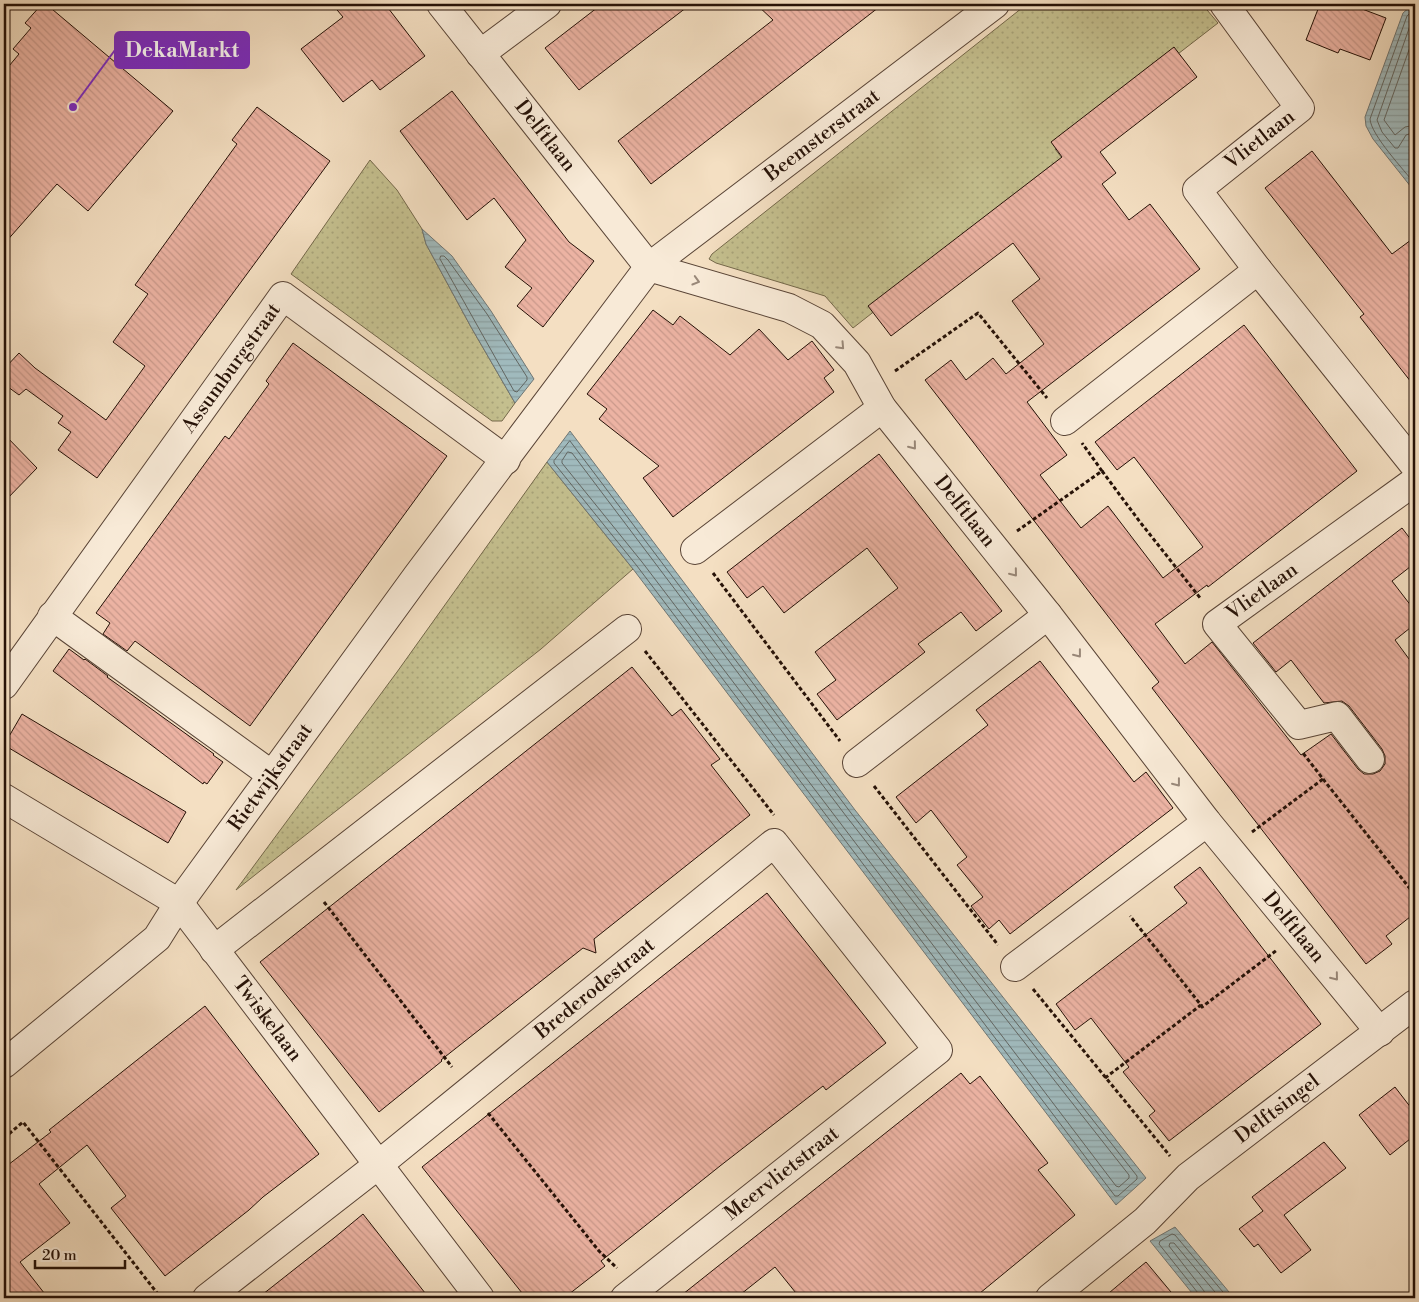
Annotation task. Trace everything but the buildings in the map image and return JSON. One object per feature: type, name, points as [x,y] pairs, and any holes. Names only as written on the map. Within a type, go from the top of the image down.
[{"type":"street","name":"Delftlaan","points":[[441,4],[649,267],[789,308],[822,325],[858,363],[877,398],[1048,615],[1207,822],[1380,1032]]},
{"type":"street","points":[[480,54],[547,4]]},
{"type":"street","name":"Beemsterstraat","points":[[649,267],[995,4]]},
{"type":"street","name":"Vlietlaan","points":[[1224,4],[1300,108],[1197,190],[1258,270],[1415,466]]},
{"type":"street","points":[[506,460],[649,267]]},
{"type":"street","points":[[1065,421],[1258,270]]},
{"type":"street","name":"Assumburgstraat","points":[[4,685],[283,296],[506,460]]},
{"type":"street","points":[[695,550],[877,398]]},
{"type":"street","name":"Rietwijkstraat","points":[[4,1064],[157,938],[179,904],[411,584],[506,460]]},
{"type":"street","name":"Vlietlaan","points":[[1299,725],[1217,624],[1415,481]]},
{"type":"street","points":[[856,763],[1048,615]]},
{"type":"street","points":[[52,616],[272,776]]},
{"type":"street","points":[[214,950],[627,629]]},
{"type":"street","points":[[1299,725],[1337,716],[1370,759]]},
{"type":"street","name":"Twiskelaan","points":[[4,798],[179,904],[480,1298]]},
{"type":"street","points":[[1015,967],[1207,822]]},
{"type":"street","name":"Meervlietstraat","points":[[625,1298],[938,1050],[774,843]]},
{"type":"street","name":"Brederodestraat","points":[[206,1298],[378,1165],[774,843]]},
{"type":"street","name":"Delftsingel","points":[[1050,1298],[1145,1221],[1188,1178],[1415,1004]]},
{"type":"path","points":[[877,398],[978,313],[1065,421],[1140,522],[1203,602],[1217,624]]},
{"type":"path","points":[[994,547],[1102,471]]},
{"type":"path","points":[[695,550],[856,763],[1015,967],[1188,1178]]},
{"type":"path","points":[[627,629],[778,821],[774,843]]},
{"type":"path","points":[[1299,725],[1297,743],[1323,779],[1415,895]]},
{"type":"path","points":[[1229,848],[1323,779]]},
{"type":"path","points":[[1112,894],[1201,1005]]},
{"type":"path","points":[[1105,1078],[1299,934]]},
{"type":"path","points":[[4,1138],[23,1122],[161,1298]]},
{"type":"shaded area","points":[[1027,4],[1202,4],[1218,23],[1055,149],[1065,162],[853,328],[825,296],[716,263],[709,259],[712,254]]},
{"type":"shaded area","points":[[370,160],[397,190],[422,229],[426,244],[515,403],[502,421],[492,421],[291,274]]},
{"type":"shaded area","points":[[547,462],[633,569],[541,649],[236,890],[397,672]]},
{"type":"water","points":[[1411,6],[1415,7],[1415,140],[1409,150],[1415,158],[1415,192],[1373,139],[1366,126],[1365,117],[1403,13]]},
{"type":"water","points":[[422,229],[452,256],[491,311],[534,379],[515,403],[426,244]]},
{"type":"water","points":[[570,431],[855,810],[1146,1178],[1116,1205],[633,569],[547,462]]},
{"type":"water","points":[[1175,1227],[1234,1298],[1196,1298],[1150,1241]]},
{"type":"place","name":"DekaMarkt","points":[[73,107]]}]
